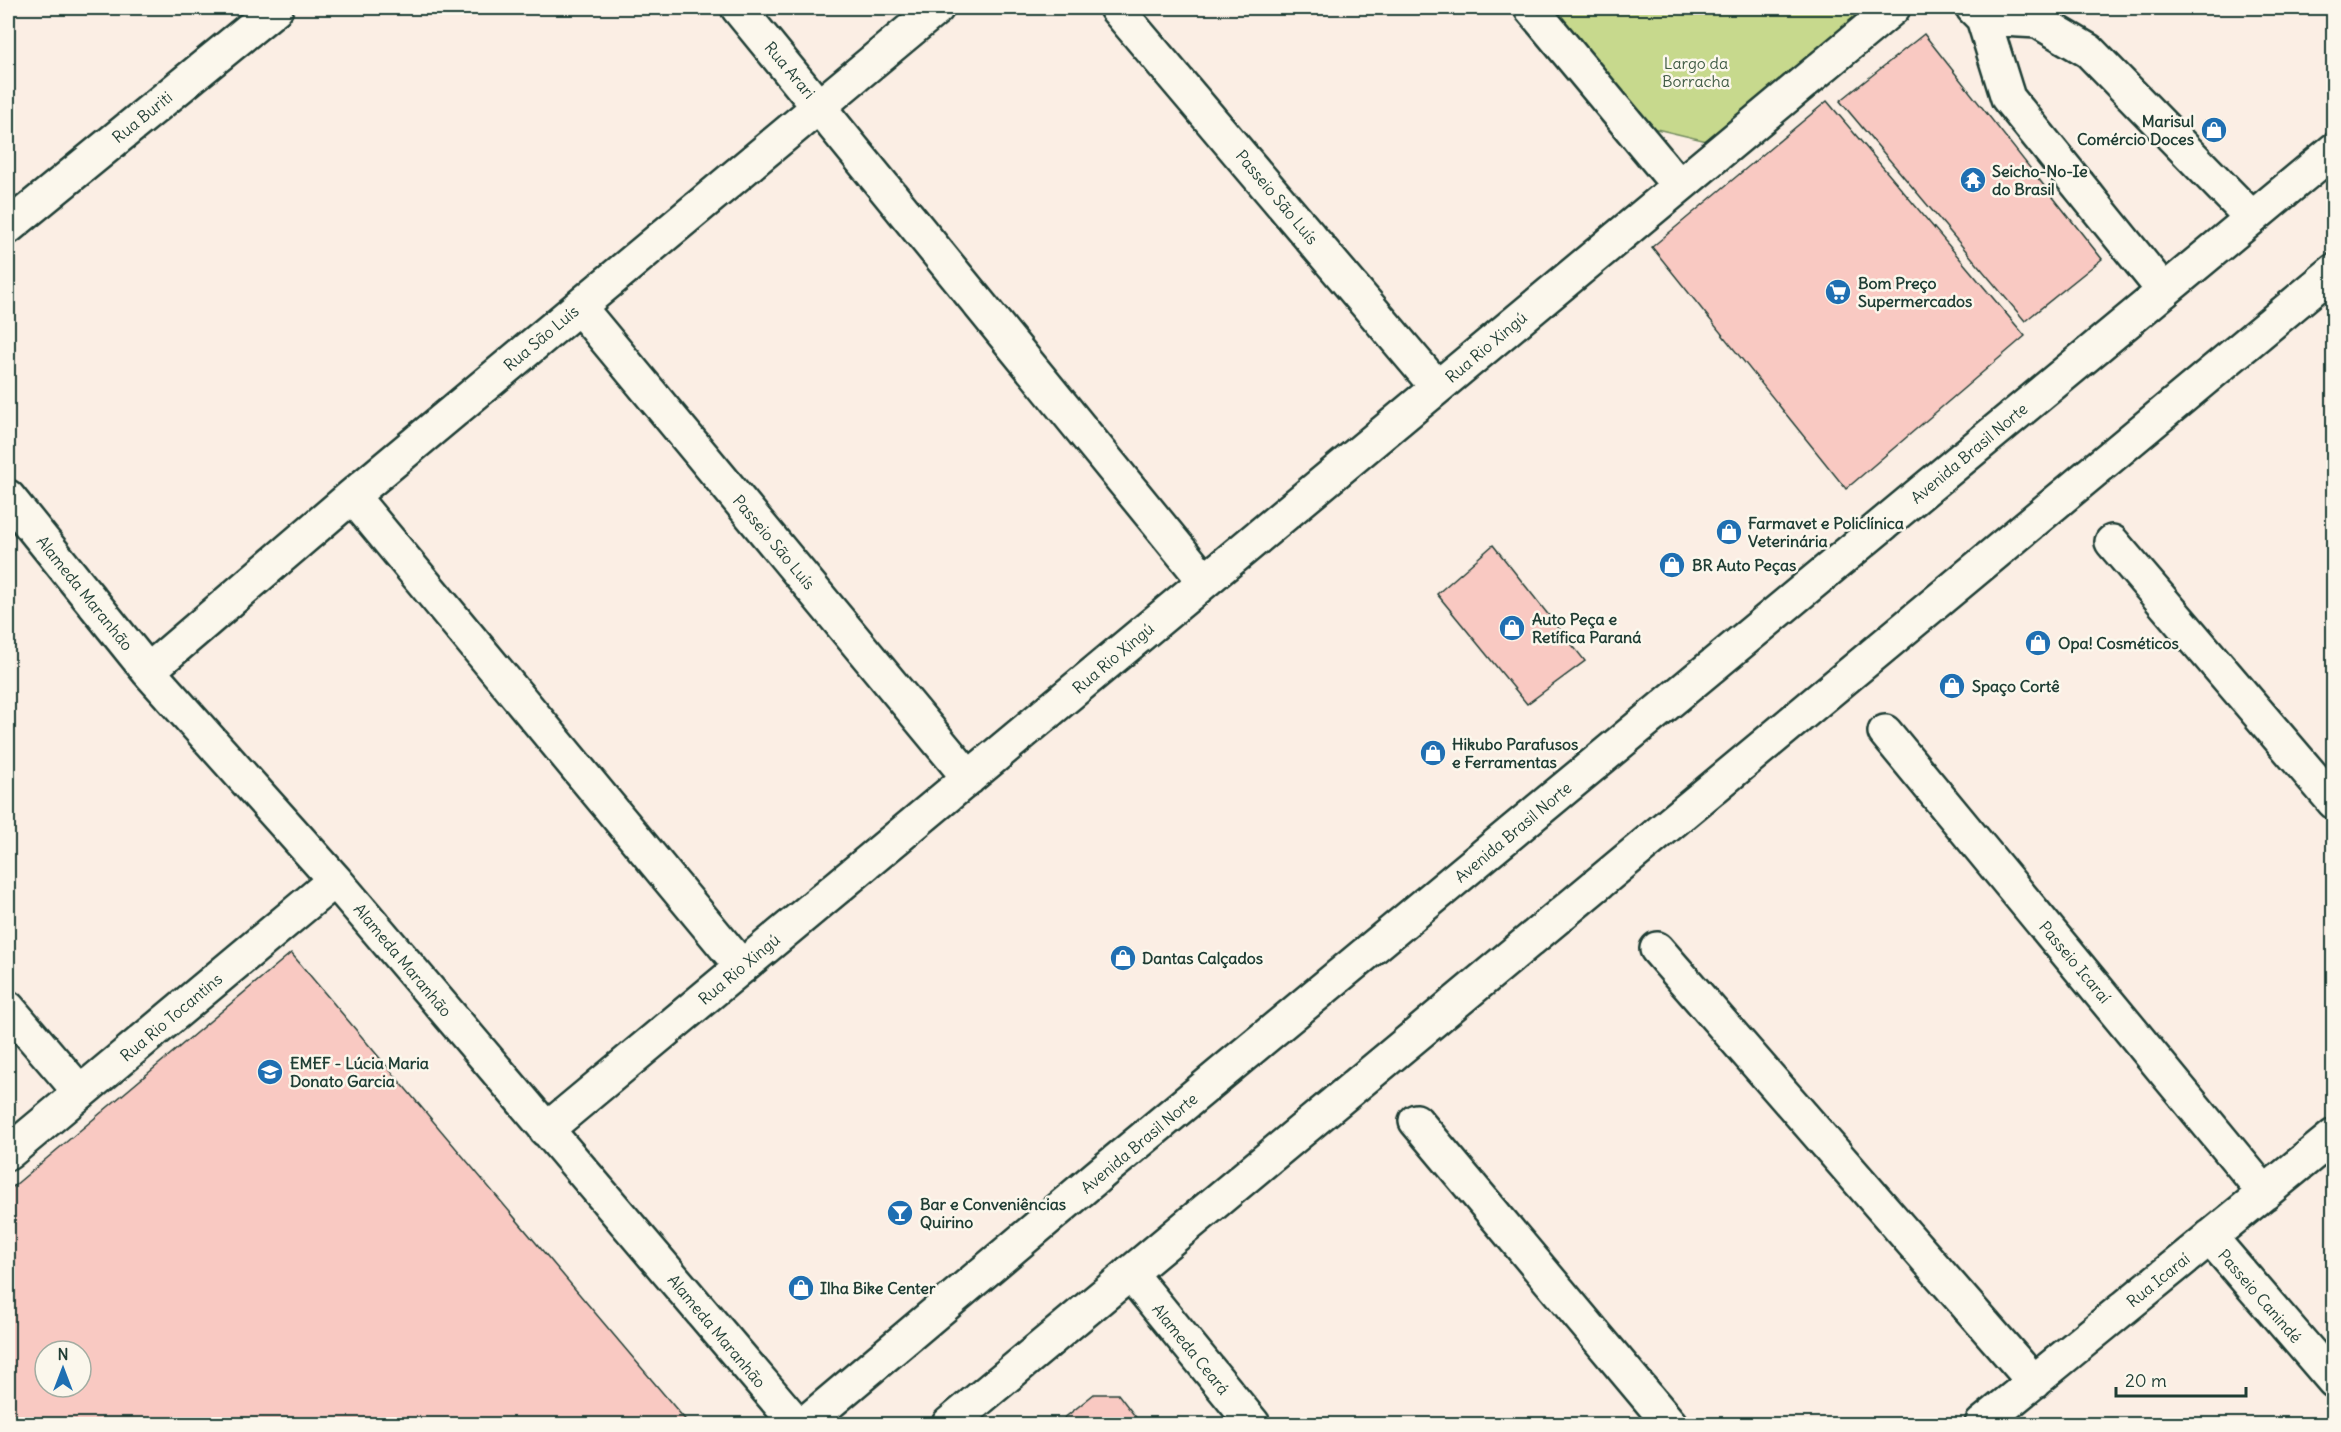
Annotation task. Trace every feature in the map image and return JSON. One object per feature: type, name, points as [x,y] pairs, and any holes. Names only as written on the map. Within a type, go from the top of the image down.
[{"type":"street","name":"Rua Buriti","points":[[8,227],[276,8]]},
{"type":"street","name":"Rua Arari","points":[[738,8],[820,106]]},
{"type":"street","name":"Rua São Luís","points":[[148,671],[352,496],[937,8]]},
{"type":"street","name":"Passeio São Luís","points":[[1116,8],[1437,387]]},
{"type":"street","points":[[1532,8],[1679,186]]},
{"type":"street","name":"Rua Rio Xingú","points":[[546,1130],[1893,8]]},
{"type":"street","points":[[2164,291],[2008,98],[1978,13],[2038,21],[2089,51],[2252,218]]},
{"type":"street","points":[[820,106],[1205,581]]},
{"type":"street","name":"Avenida Brasil Norte","points":[[804,1425],[1115,1163],[2334,150]]},
{"type":"street","points":[[949,1425],[2334,271]]},
{"type":"street","name":"Passeio São Luís","points":[[579,307],[969,778]]},
{"type":"street","points":[[352,496],[742,967]]},
{"type":"street","name":"Alameda Maranhão","points":[[8,497],[148,671],[335,880],[797,1425]]},
{"type":"street","points":[[2112,542],[2334,802]]},
{"type":"street","name":"Passeio Icaraí","points":[[1885,732],[2265,1193]]},
{"type":"street","name":"Rua Rio Tocantins","points":[[8,1153],[335,880]]},
{"type":"street","points":[[1657,949],[2034,1382]]},
{"type":"street","points":[[8,1008],[80,1092]]},
{"type":"street","points":[[1416,1121],[1670,1425]]},
{"type":"street","name":"Rua Icaraí","points":[[1982,1425],[2334,1136]]},
{"type":"street","name":"Passeio Canindé","points":[[2210,1237],[2334,1381]]},
{"type":"street","name":"Alameda Ceará","points":[[1130,1273],[1253,1425]]},
{"type":"green space","name":"Largo da Borracha","points":[[1546,8],[1869,8],[1715,143],[1640,125]]},
{"type":"building","name":"Seicho-No-Ie do Brasil","points":[[1924,34],[2102,259],[2025,321],[1840,101]]},
{"type":"building","name":"Bom Preço Supermercados","points":[[1827,101],[2025,336],[1846,489],[1652,247]]},
{"type":"building","name":"Auto Peça e Retífica Paraná","points":[[1493,545],[1585,661],[1527,704],[1437,594]]},
{"type":"building","name":"EMEF - Lúcia Maria Donato Garcia","points":[[291,953],[689,1424],[8,1424],[8,1191]]},
{"type":"building","points":[[1094,1394],[1118,1394],[1141,1424],[1057,1424]]},
{"type":"place","name":"Marisul Comércio Doces","points":[[2214,130]]},
{"type":"place","name":"Seicho-No-Ie do Brasil","points":[[1973,180]]},
{"type":"place","name":"Bom Preço Supermercados","points":[[1838,292]]},
{"type":"place","name":"Farmavet e Policlínica Veterinária","points":[[1729,532]]},
{"type":"place","name":"BR Auto Peças","points":[[1672,565]]},
{"type":"place","name":"Auto Peça e Retífica Paraná","points":[[1512,628]]},
{"type":"place","name":"Opa! Cosméticos","points":[[2038,643]]},
{"type":"place","name":"Spaço Cortê","points":[[1952,686]]},
{"type":"place","name":"Hikubo Parafusos e Ferramentas","points":[[1433,753]]},
{"type":"place","name":"Dantas Calçados","points":[[1123,958]]},
{"type":"place","name":"EMEF - Lúcia Maria Donato Garcia","points":[[270,1072]]},
{"type":"place","name":"Bar e Conveniências Quirino","points":[[900,1213]]},
{"type":"place","name":"Ilha Bike Center","points":[[801,1288]]}]
